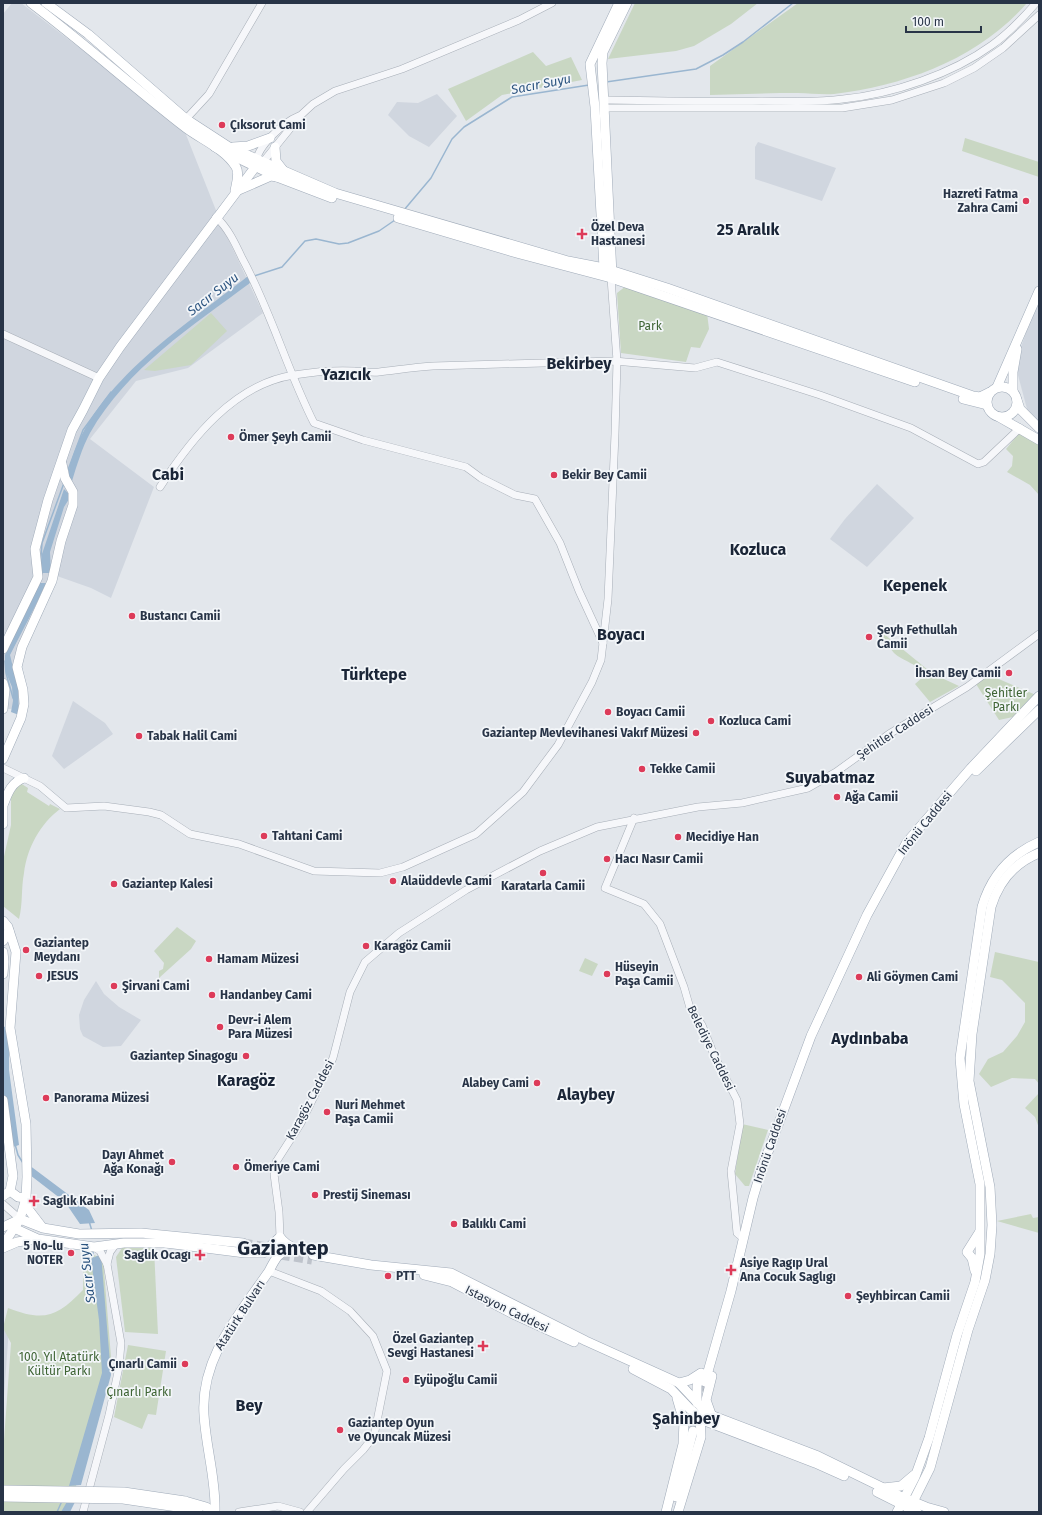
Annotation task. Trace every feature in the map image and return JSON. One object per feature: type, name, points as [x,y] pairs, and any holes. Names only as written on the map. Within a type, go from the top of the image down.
[{"type":"main road","points":[[31,3],[187,128],[215,147],[230,160],[237,169],[238,177],[234,192]]},
{"type":"main road","points":[[46,3],[88,34],[186,119],[229,147],[258,163],[331,198],[392,213],[416,217],[568,260],[820,341],[966,394],[980,397],[993,390],[1006,387],[1015,396],[1020,409],[1039,428]]},
{"type":"main road","points":[[609,273],[590,64],[619,3]]},
{"type":"main road","points":[[609,273],[604,104],[601,78],[603,52],[627,3]]},
{"type":"main road","points":[[229,147],[248,146],[270,138]]},
{"type":"main road","points":[[215,147],[258,163]]},
{"type":"main road","points":[[274,147],[276,162],[281,175]]},
{"type":"main road","points":[[3,649],[38,577],[35,549],[52,489],[62,464],[72,430],[99,378],[120,347],[234,192],[258,163]]},
{"type":"main road","points":[[234,192],[249,184],[271,176],[281,175]]},
{"type":"main road","points":[[392,213],[405,220],[520,254],[609,273],[963,398],[987,405],[993,414],[1039,440]]},
{"type":"main road","points":[[987,405],[1039,291]]},
{"type":"main road","points":[[999,417],[1008,416],[1012,413],[1015,396],[1013,372],[1023,328]]},
{"type":"main road","points":[[3,768],[3,759],[21,718],[24,704],[23,690],[17,667],[22,647],[52,581],[61,541],[73,506],[74,492],[68,484],[62,464]]},
{"type":"main road","points":[[52,489],[58,485],[68,484]]},
{"type":"main road","points":[[3,683],[5,690],[3,709]]},
{"type":"main road","points":[[984,755],[1039,696]]},
{"type":"main road","points":[[976,771],[1039,702]]},
{"type":"main road","points":[[976,771],[1039,710]]},
{"type":"main road","points":[[984,755],[1024,720]]},
{"type":"main road","name":"Inönü Caddesi","points":[[731,1291],[743,1238],[761,1171],[811,1036],[864,920],[907,842],[984,755]]},
{"type":"main road","name":"Inönü Caddesi","points":[[864,920],[869,917],[885,886],[916,841],[950,799],[976,771]]},
{"type":"main road","points":[[3,824],[3,801],[8,790],[17,780],[24,778]]},
{"type":"main road","points":[[905,1507],[933,1424],[957,1335],[976,1276],[980,1254],[980,1184],[964,1104],[960,1058],[980,919],[985,897],[1001,867],[1019,853],[1039,842]]},
{"type":"main road","points":[[905,1507],[930,1468],[968,1330],[985,1280],[990,1254],[992,1225],[990,1187],[969,1082],[972,1034],[991,906],[998,888],[1009,873],[1023,860],[1039,853]]},
{"type":"main road","points":[[3,920],[9,931],[16,952],[10,1028],[26,1124],[26,1198],[29,1210],[43,1228]]},
{"type":"main road","points":[[3,941],[9,931]]},
{"type":"main road","points":[[3,952],[3,974]]},
{"type":"main road","points":[[3,1100],[13,1176],[6,1193],[26,1198]]},
{"type":"main road","points":[[20,1219],[26,1198]]},
{"type":"main road","points":[[7,1225],[20,1219],[43,1228],[79,1234],[141,1233],[243,1246],[178,1242],[166,1244]]},
{"type":"main road","points":[[7,1225],[38,1239],[94,1247],[141,1242],[245,1253],[263,1253],[280,1236],[284,1242],[292,1248],[397,1264],[409,1268],[451,1273],[586,1341],[678,1383],[703,1410],[712,1415],[818,1456],[883,1488],[905,1507],[944,1512]]},
{"type":"main road","points":[[3,1245],[7,1225]]},
{"type":"main road","points":[[3,1248],[17,1242],[38,1239]]},
{"type":"main road","name":"Atatürk Bulvarı","points":[[214,1512],[213,1472],[204,1416],[209,1368],[216,1349],[279,1254],[292,1248]]},
{"type":"main road","name":"Istasyon Caddesi","points":[[409,1268],[371,1265],[312,1257],[419,1274],[452,1282],[515,1315],[641,1373],[671,1389],[685,1405],[701,1418],[718,1427],[815,1463],[905,1507]]},
{"type":"main road","points":[[678,1512],[701,1437],[701,1418],[697,1402],[702,1378],[725,1302],[731,1291]]},
{"type":"main road","points":[[712,1415],[706,1400],[732,1307],[731,1291]]},
{"type":"main road","points":[[678,1383],[702,1378]]},
{"type":"main road","points":[[666,1512],[683,1444],[684,1422],[676,1394]]},
{"type":"main road","points":[[701,1437],[709,1430],[718,1427]]},
{"type":"main road","points":[[672,1512],[693,1431]]},
{"type":"main road","points":[[883,1488],[901,1486],[917,1471]]},
{"type":"main road","points":[[3,1490],[124,1492],[184,1505],[198,1512]]},
{"type":"main road","points":[[3,1497],[123,1499],[206,1507],[214,1512]]},
{"type":"street","points":[[186,119],[209,94],[262,3]]},
{"type":"street","points":[[258,163],[274,147],[301,115],[313,104],[335,92],[402,69],[520,20],[552,3]]},
{"type":"street","points":[[604,104],[814,101],[844,99],[891,91],[963,63],[993,45],[1021,20],[1036,3]]},
{"type":"street","points":[[604,104],[842,108],[892,100],[944,83],[974,68],[1003,48],[1039,15]]},
{"type":"street","points":[[258,163],[270,138],[290,120],[301,115]]},
{"type":"street","points":[[216,217],[225,225],[253,278],[268,311],[304,403],[314,423],[318,426],[466,467],[481,478],[515,495],[535,499],[560,543],[579,591],[603,643]]},
{"type":"street","points":[[3,768],[40,786],[66,808],[104,806],[161,815],[190,834],[239,844],[314,871],[380,873],[402,868],[476,834],[523,792],[554,751],[588,689],[601,660],[608,599],[617,361],[609,273]]},
{"type":"street","points":[[3,334],[99,378]]},
{"type":"street","points":[[160,487],[179,459],[228,404],[266,383],[293,375],[351,371],[378,372],[405,367],[617,361],[695,368],[717,362],[820,395],[911,428],[978,464],[984,462],[1020,428]]},
{"type":"street","name":"Şehitler Caddesi","points":[[597,827],[634,818],[698,807],[742,803],[808,788],[836,772],[889,734],[967,687],[1039,634]]},
{"type":"street","name":"Belediye Caddesi","points":[[634,818],[605,888],[644,904],[660,924],[684,987],[690,1008],[702,1025],[714,1055],[737,1100],[740,1124],[731,1172],[737,1233],[743,1238]]},
{"type":"street","name":"Karagöz Caddesi","points":[[280,1236],[279,1212],[274,1174],[276,1162],[300,1123],[333,1058],[350,992],[365,962],[399,933],[466,890],[540,850],[597,827]]},
{"type":"street","points":[[3,1204],[20,1219]]},
{"type":"street","points":[[107,1264],[110,1252],[116,1244]]},
{"type":"street","points":[[83,1512],[109,1416],[119,1366],[121,1343],[107,1264],[100,1251],[94,1247]]},
{"type":"street","points":[[269,1271],[321,1291],[350,1311],[372,1336],[387,1371],[374,1436],[364,1450],[322,1492],[307,1512]]},
{"type":"street","points":[[239,1512],[278,1506],[300,1512]]},
{"type":"shaded area","points":[[12,3],[21,3],[183,127],[223,228],[263,313],[188,368],[136,381],[90,439],[154,487],[111,598],[91,588],[57,576],[17,661],[23,707],[3,710],[3,14]]},
{"type":"shaded area","points":[[437,94],[457,116],[429,147],[409,136],[388,115],[397,102],[418,103]]},
{"type":"shaded area","points":[[758,142],[836,168],[822,201],[755,179],[755,147]]},
{"type":"shaded area","points":[[1039,303],[1039,426],[1030,420],[1015,364],[1029,324]]},
{"type":"shaded area","points":[[877,484],[914,518],[867,567],[830,539],[845,519]]},
{"type":"shaded area","points":[[73,701],[105,723],[113,734],[64,769],[52,756]]},
{"type":"shaded area","points":[[96,981],[104,994],[119,1007],[141,1020],[121,1046],[103,1047],[83,1036],[80,1029],[79,1015],[84,1000]]},
{"type":"shaded area","points":[[3,1323],[9,1328],[3,1410]]},
{"type":"green space","points":[[635,3],[758,3],[731,24],[694,46],[676,51],[608,59]]},
{"type":"green space","points":[[798,3],[1027,3],[1008,23],[986,40],[963,54],[914,76],[888,84],[834,94],[787,93],[710,95],[710,66]]},
{"type":"green space","points":[[533,52],[546,66],[571,57],[582,80],[502,95],[466,121],[448,89]]},
{"type":"green space","points":[[965,138],[1039,162],[1039,177],[962,151]]},
{"type":"green space","name":"Park","points":[[626,286],[707,313],[709,329],[700,348],[691,347],[686,362],[621,353],[617,293]]},
{"type":"green space","points":[[211,313],[227,331],[191,365],[155,371],[144,370]]},
{"type":"green space","points":[[1020,432],[1039,443],[1039,495],[1030,485],[1007,472],[1012,466],[1013,456],[1006,449]]},
{"type":"green space","points":[[884,634],[933,674],[959,686],[930,702],[915,684],[923,677],[921,672],[915,666],[894,653],[882,638]]},
{"type":"green space","name":"Şehitler Parkı","points":[[987,674],[1036,695],[1013,717],[999,720],[976,684]]},
{"type":"green space","points":[[17,781],[28,788],[27,792],[49,806],[50,804],[60,809],[46,822],[31,846],[23,879],[19,919],[3,906],[3,861],[11,825],[11,791]]},
{"type":"green space","points":[[177,927],[196,941],[191,949],[159,978],[159,971],[163,969],[164,963],[154,951]]},
{"type":"green space","points":[[995,952],[1039,962],[1039,1084],[1035,1079],[1012,1078],[991,1087],[979,1074],[988,1059],[1003,1052],[1017,1036],[1025,1022],[1025,1003],[1002,980],[990,977]]},
{"type":"green space","points":[[585,958],[598,964],[592,976],[579,971]]},
{"type":"green space","points":[[1039,1093],[1039,1128],[1035,1117],[1025,1108]]},
{"type":"green space","points":[[742,1124],[768,1130],[749,1186],[745,1186],[735,1174]]},
{"type":"green space","points":[[1031,1214],[1033,1218],[1039,1217],[1039,1233],[997,1221]]},
{"type":"green space","points":[[122,1248],[154,1248],[158,1334],[125,1332],[116,1257]]},
{"type":"green space","name":"100. Yıl Atatürk Kültür Parkı","points":[[84,1252],[103,1258],[111,1357],[77,1483],[67,1512],[3,1512],[3,1454],[11,1343],[3,1328],[8,1308],[31,1315],[41,1316],[57,1311],[65,1306],[83,1290]]},
{"type":"green space","name":"Çınarlı Parkı","points":[[128,1345],[166,1351],[156,1415],[148,1414],[142,1429],[114,1417]]},
{"type":"water","points":[[248,276],[250,283],[162,350],[122,388],[90,433],[72,481],[68,475],[78,443],[94,414],[115,387],[140,362],[167,339]]},
{"type":"water","points":[[64,489],[71,496],[64,507],[50,552],[51,573],[42,573],[42,554]]},
{"type":"water","points":[[39,583],[46,583],[10,655],[18,688],[19,715],[11,712],[13,701],[12,687],[5,670],[5,655]]},
{"type":"water","points":[[9,1026],[9,1070],[19,1145],[10,1148],[3,1085],[3,1027]]},
{"type":"water","points":[[29,1165],[89,1210],[95,1223],[80,1224],[65,1202],[30,1175]]},
{"type":"water","points":[[101,1254],[111,1375],[81,1485],[69,1486],[102,1373],[99,1320],[91,1259]]},
{"type":"water","points":[[68,1500],[76,1500],[70,1512],[61,1512]]},
{"type":"waterway","name":"Sacır Suyu","points":[[606,82],[696,69],[723,55],[743,42],[793,3]]},
{"type":"waterway","name":"Sacır Suyu","points":[[404,210],[431,178],[452,139],[464,127],[512,97],[589,85]]},
{"type":"waterway","name":"Sacır Suyu","points":[[254,276],[282,267],[305,241],[316,239],[339,244],[348,243],[379,231],[395,220]]},
{"type":"waterway","name":"Sacır Suyu","points":[[68,470],[83,430],[111,392]]},
{"type":"waterway","name":"Sacır Suyu","points":[[42,574],[42,543],[64,483]]},
{"type":"waterway","name":"Sacır Suyu","points":[[5,661],[6,673],[13,698]]},
{"type":"waterway","name":"Sacır Suyu","points":[[15,1144],[18,1155],[23,1163]]},
{"type":"waterway","name":"Sacır Suyu","points":[[89,1221],[92,1231]]},
{"type":"waterway","name":"Sacır Suyu","points":[[93,1251],[93,1259]]},
{"type":"waterway","name":"Sacır Suyu","points":[[57,1512],[62,1501]]},
{"type":"tunnel","points":[[243,1243],[290,1251]]},
{"type":"tunnel","points":[[281,1255],[312,1260]]},
{"type":"tunnel","points":[[693,1431],[705,1382]]},
{"type":"place","name":"Çıksorut Cami","points":[[222,125]]},
{"type":"place","name":"Hazreti Fatma Zahra Cami","points":[[1026,201]]},
{"type":"place","name":"Özel Deva Hastanesi","points":[[582,234]]},
{"type":"place","name":"Ömer Şeyh Camii","points":[[231,437]]},
{"type":"place","name":"Bekir Bey Camii","points":[[554,475]]},
{"type":"place","name":"Bustancı Camii","points":[[132,616]]},
{"type":"place","name":"Şeyh Fethullah Camii","points":[[869,637]]},
{"type":"place","name":"İhsan Bey Camii","points":[[1009,673]]},
{"type":"place","name":"Boyacı Camii","points":[[608,712]]},
{"type":"place","name":"Kozluca Cami","points":[[711,721]]},
{"type":"place","name":"Gaziantep Mevlevihanesi Vakıf Müzesi","points":[[696,733]]},
{"type":"place","name":"Tabak Halil Cami","points":[[139,736]]},
{"type":"place","name":"Tekke Camii","points":[[642,769]]},
{"type":"place","name":"Ağa Camii","points":[[837,797]]},
{"type":"place","name":"Tahtani Cami","points":[[264,836]]},
{"type":"place","name":"Mecidiye Han","points":[[678,837]]},
{"type":"place","name":"Hacı Nasır Camii","points":[[607,859]]},
{"type":"place","name":"Karatarla Camii","points":[[543,873]]},
{"type":"place","name":"Alaüddevle Cami","points":[[393,881]]},
{"type":"place","name":"Gaziantep Kalesi","points":[[114,884]]},
{"type":"place","name":"Karagöz Camii","points":[[366,946]]},
{"type":"place","name":"Gaziantep Meydanı","points":[[26,950]]},
{"type":"place","name":"Hamam Müzesi","points":[[209,959]]},
{"type":"place","name":"Hüseyin Paşa Camii","points":[[607,974]]},
{"type":"place","name":"JESUS","points":[[39,976]]},
{"type":"place","name":"Ali Göymen Cami","points":[[859,977]]},
{"type":"place","name":"Şirvani Cami","points":[[114,986]]},
{"type":"place","name":"Handanbey Cami","points":[[212,995]]},
{"type":"place","name":"Devr-i Alem Para Müzesi","points":[[220,1027]]},
{"type":"place","name":"Gaziantep Sinagogu","points":[[246,1056]]},
{"type":"place","name":"Alabey Cami","points":[[537,1083]]},
{"type":"place","name":"Panorama Müzesi","points":[[46,1098]]},
{"type":"place","name":"Nuri Mehmet Paşa Camii","points":[[327,1112]]},
{"type":"place","name":"Dayı Ahmet Ağa Konağı","points":[[172,1162]]},
{"type":"place","name":"Ömeriye Cami","points":[[236,1167]]},
{"type":"place","name":"Prestij Sineması","points":[[315,1195]]},
{"type":"place","name":"Saglık Kabini","points":[[34,1201]]},
{"type":"place","name":"Balıklı Cami","points":[[454,1224]]},
{"type":"place","name":"5 No-lu NOTER","points":[[71,1253]]},
{"type":"place","name":"Saglık Ocagı","points":[[200,1255]]},
{"type":"place","name":"Asiye Ragıp Ural Ana Cocuk Saglıgı","points":[[731,1270]]},
{"type":"place","name":"PTT","points":[[388,1276]]},
{"type":"place","name":"Şeyhbircan Camii","points":[[848,1296]]},
{"type":"place","name":"Özel Gaziantep Sevgi Hastanesi","points":[[483,1346]]},
{"type":"place","name":"Çınarlı Camii","points":[[185,1364]]},
{"type":"place","name":"Eyüpoğlu Camii","points":[[406,1380]]},
{"type":"place","name":"Gaziantep Oyun ve Oyuncak Müzesi","points":[[340,1430]]},
{"type":"district","name":"25 Aralık","points":[[748,229]]},
{"type":"district","name":"Bekirbey","points":[[579,363]]},
{"type":"district","name":"Yazıcık","points":[[346,374]]},
{"type":"district","name":"Cabi","points":[[168,474]]},
{"type":"district","name":"Kozluca","points":[[758,549]]},
{"type":"district","name":"Kepenek","points":[[915,585]]},
{"type":"district","name":"Boyacı","points":[[621,634]]},
{"type":"district","name":"Türktepe","points":[[374,674]]},
{"type":"district","name":"Suyabatmaz","points":[[830,777]]},
{"type":"district","name":"Aydınbaba","points":[[870,1038]]},
{"type":"district","name":"Karagöz","points":[[246,1080]]},
{"type":"district","name":"Alaybey","points":[[586,1094]]},
{"type":"district","name":"Gaziantep","points":[[283,1248]]},
{"type":"district","name":"Bey","points":[[249,1405]]},
{"type":"district","name":"Şahinbey","points":[[686,1418]]}]
